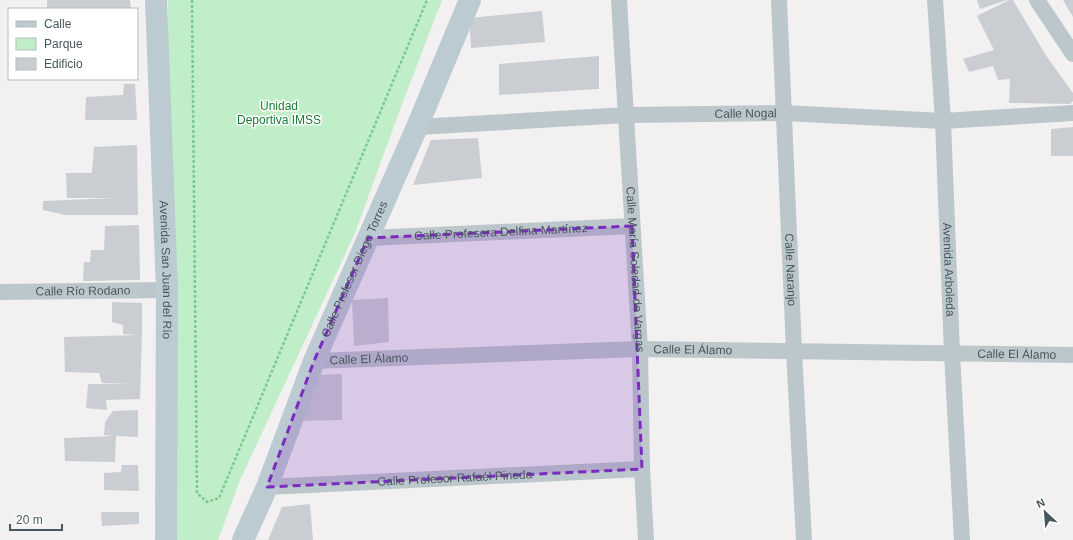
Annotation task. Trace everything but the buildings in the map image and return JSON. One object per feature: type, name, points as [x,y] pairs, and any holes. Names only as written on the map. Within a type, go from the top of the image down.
[{"type":"street","name":"Avenida San Juan del Río","points":[[156,0],[167,290],[166,540]]},
{"type":"street","name":"Calle Profesor Diego Torres","points":[[243,540],[267,487],[314,361],[417,127],[470,0]]},
{"type":"street","name":"Calle María Soledad de Vargas","points":[[619,0],[640,349],[642,469],[646,540]]},
{"type":"street","name":"Calle Naranjo","points":[[779,0],[794,351],[804,540]]},
{"type":"street","name":"Avenida Arboleda","points":[[935,0],[943,121],[952,353],[962,540]]},
{"type":"street","points":[[1037,0],[1073,54]]},
{"type":"street","name":"Calle Nogal","points":[[417,127],[627,114],[784,113],[943,121],[1073,113]]},
{"type":"street","name":"Calle Profesora Delfina Martínez","points":[[368,238],[632,226]]},
{"type":"street","name":"Calle Río Rodano","points":[[0,292],[167,290]]},
{"type":"street","name":"Calle El Álamo","points":[[314,361],[640,349],[1073,355]]},
{"type":"street","name":"Calle Profesor Rafaél Pineda","points":[[267,487],[642,469]]},
{"type":"path","points":[[192,0],[197,493],[207,502],[219,498],[427,0]]},
{"type":"highlighted area","points":[[632,226],[642,469],[267,487],[314,361],[368,238]]},
{"type":"green space","name":"Unidad Deportiva IMSS","points":[[168,0],[442,0],[355,233],[240,480],[218,540],[166,540]]}]
